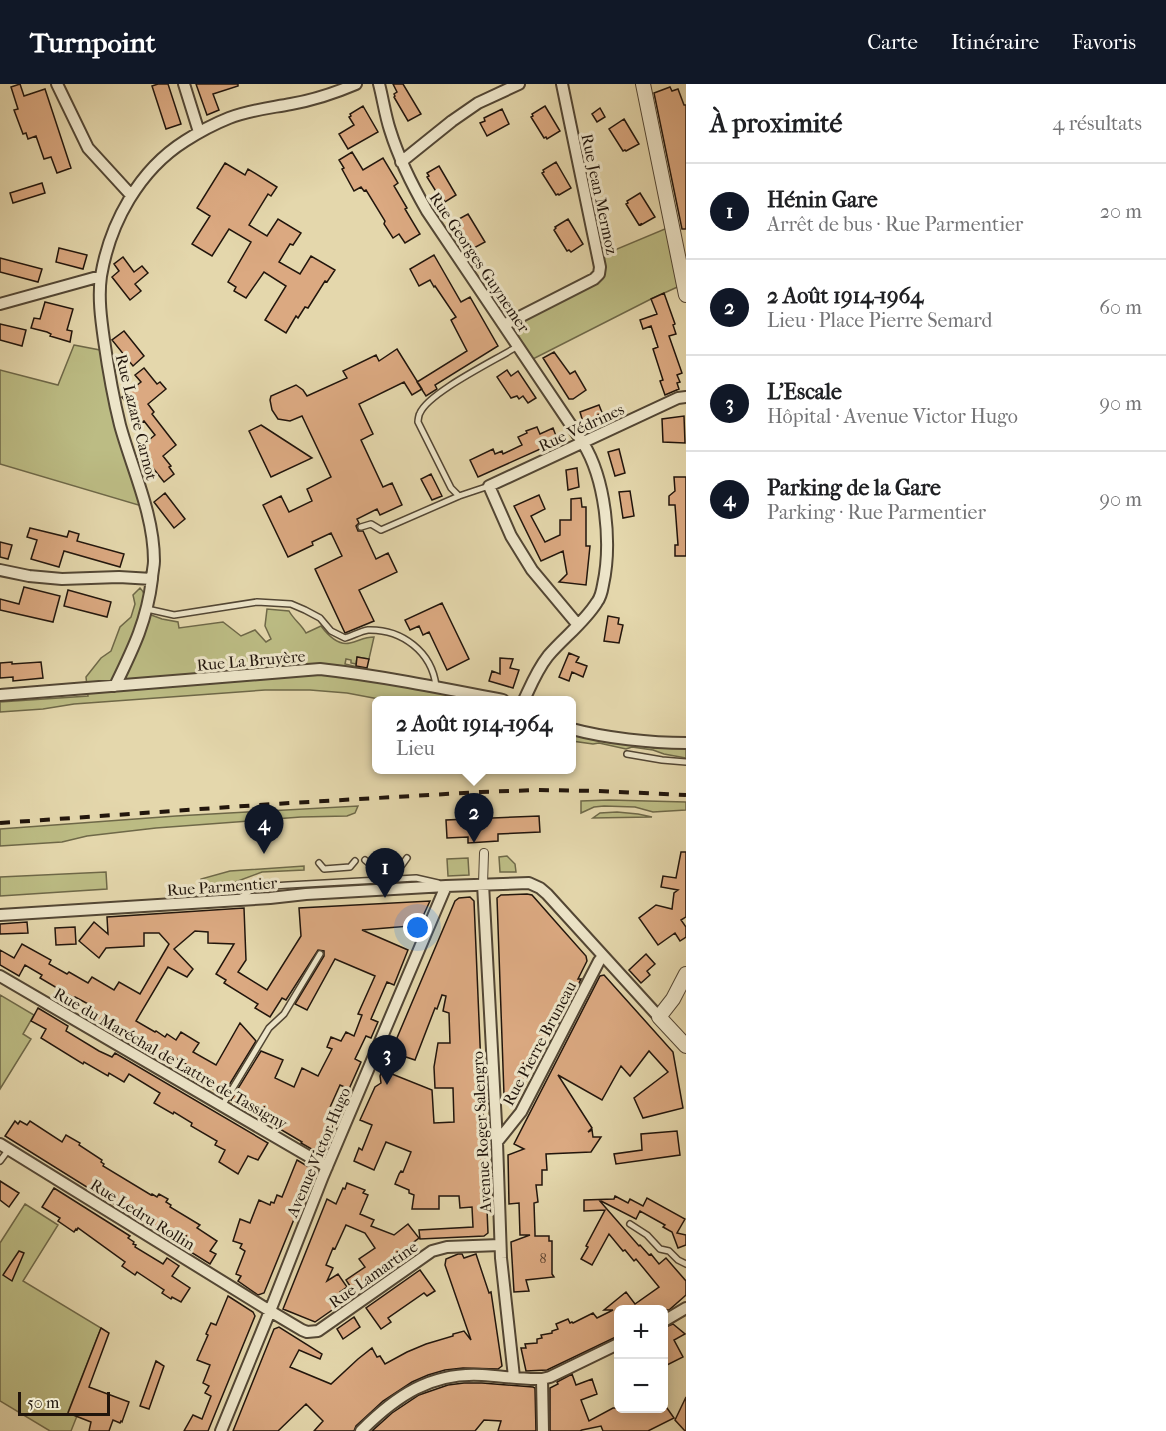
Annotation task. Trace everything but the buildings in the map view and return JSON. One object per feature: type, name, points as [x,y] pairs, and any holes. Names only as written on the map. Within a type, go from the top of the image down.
[{"type":"street","points":[[57,84],[88,148],[131,195]]},
{"type":"street","points":[[184,84],[199,132]]},
{"type":"street","name":"Rue Lazare Carnot","points":[[115,686],[136,642],[147,609],[154,562],[151,530],[120,424],[107,367],[101,317],[101,276],[114,231],[131,195],[157,164],[178,145],[199,132],[230,117],[310,100],[336,93],[356,84]]},
{"type":"street","name":"Rue Georges Guynemer","points":[[379,84],[389,128],[401,162],[413,186],[427,211],[583,443],[592,460],[599,486],[606,518],[607,547],[606,574],[599,600],[546,659],[536,673],[526,696]]},
{"type":"street","points":[[401,162],[478,103],[519,84]]},
{"type":"street","name":"Rue Jean Mermoz","points":[[504,325],[594,279],[599,274],[600,267],[562,84]]},
{"type":"street","points":[[643,84],[686,295]]},
{"type":"street","points":[[0,304],[101,276]]},
{"type":"street","name":"Rue Védrines","points":[[489,486],[678,398],[686,397]]},
{"type":"street","points":[[489,486],[511,536],[532,570],[578,625]]},
{"type":"street","points":[[0,570],[62,579],[119,577],[152,579]]},
{"type":"street","name":"Rue La Bruyère","points":[[0,695],[320,669],[367,674],[484,696]]},
{"type":"street","points":[[576,730],[605,736],[686,743]]},
{"type":"street","points":[[483,884],[484,852]]},
{"type":"street","name":"Rue Parmentier","points":[[0,915],[306,894],[529,883],[547,894],[603,956]]},
{"type":"street","name":"Avenue Roger Salengro","points":[[483,884],[497,1142],[500,1245],[514,1377]]},
{"type":"street","name":"Avenue Victor Hugo","points":[[221,1431],[327,1167],[446,886]]},
{"type":"street","points":[[603,956],[686,1046]]},
{"type":"street","name":"Rue Pierre Bruneau","points":[[497,1142],[521,1112],[603,956]]},
{"type":"street","points":[[659,1017],[673,999],[686,974]]},
{"type":"street","name":"Rue du Maréchal de Lattre de Tassigny","points":[[0,976],[327,1167]]},
{"type":"street","name":"Rue Ledru Rollin","points":[[4,1146],[270,1311]]},
{"type":"street","name":"Rue Lamartine","points":[[270,1311],[302,1330],[318,1331],[432,1251],[447,1247],[500,1245]]},
{"type":"street","points":[[668,1318],[686,1308]]},
{"type":"street","points":[[361,1431],[396,1400],[429,1382],[466,1374],[542,1379],[614,1346]]},
{"type":"street","points":[[542,1379],[543,1431]]},
{"type":"lane","points":[[459,496],[451,488],[418,422],[419,413],[428,402],[447,387],[518,346]]},
{"type":"lane","points":[[361,527],[371,524],[381,530],[459,496],[489,486]]},
{"type":"lane","points":[[147,609],[174,615],[257,602],[291,604],[320,618],[332,631],[345,638],[366,630],[383,632],[414,644],[433,671],[436,686]]},
{"type":"lane","points":[[627,754],[686,762]]},
{"type":"lane","points":[[365,860],[372,866],[402,865],[407,858]]},
{"type":"lane","points":[[319,862],[324,869],[350,867],[355,861]]},
{"type":"lane","points":[[222,1106],[270,1028],[284,1014],[320,954]]},
{"type":"lane","points":[[0,1161],[4,1146]]},
{"type":"lane","points":[[630,1224],[647,1235],[660,1250],[669,1251],[686,1264]]},
{"type":"green space","points":[[672,226],[684,284],[529,361],[512,337],[517,318],[594,279],[598,257]]},
{"type":"green space","points":[[74,345],[105,351],[145,507],[0,464],[0,370],[58,385]]},
{"type":"green space","points":[[140,588],[145,596],[143,612],[178,622],[179,628],[223,622],[241,636],[255,630],[266,642],[271,639],[265,626],[267,609],[289,611],[306,633],[321,626],[341,643],[374,637],[369,659],[357,657],[356,664],[346,659],[345,664],[367,669],[368,677],[456,696],[372,698],[310,690],[265,690],[74,704],[0,712],[0,702],[88,696],[86,677],[101,658],[111,651],[120,627],[131,617],[135,604],[133,595]]},
{"type":"green space","points":[[576,735],[654,748],[686,748],[686,758],[653,750],[576,742]]},
{"type":"green space","points":[[581,801],[686,802],[686,810],[653,812],[635,807],[604,806],[594,807],[581,813]]},
{"type":"green space","points":[[358,806],[355,813],[347,816],[301,817],[156,828],[87,836],[62,842],[0,846],[0,829]]},
{"type":"green space","points":[[617,812],[652,817],[593,818],[600,813]]},
{"type":"green space","points":[[507,856],[515,864],[516,872],[500,872],[499,857]]},
{"type":"green space","points":[[468,858],[469,875],[448,876],[447,859]]},
{"type":"green space","points":[[304,866],[304,870],[262,872],[230,884],[201,886],[201,879],[230,871]]},
{"type":"green space","points":[[106,872],[107,889],[0,896],[0,877]]},
{"type":"green space","points":[[0,995],[34,1015],[23,1034],[31,1039],[0,1089]]},
{"type":"green space","points":[[25,1204],[58,1225],[23,1281],[101,1328],[68,1412],[77,1416],[71,1431],[50,1431],[0,1401],[0,1243]]},
{"type":"railway","points":[[0,823],[481,792],[538,790],[686,795]]},
{"type":"place","name":"2 Août 1914-1964","points":[[474,843]]},
{"type":"place","name":"Parking de la Gare","points":[[264,854]]},
{"type":"place","name":"Hénin Gare","points":[[385,898]]},
{"type":"place","name":"L'Escale","points":[[387,1085]]}]
